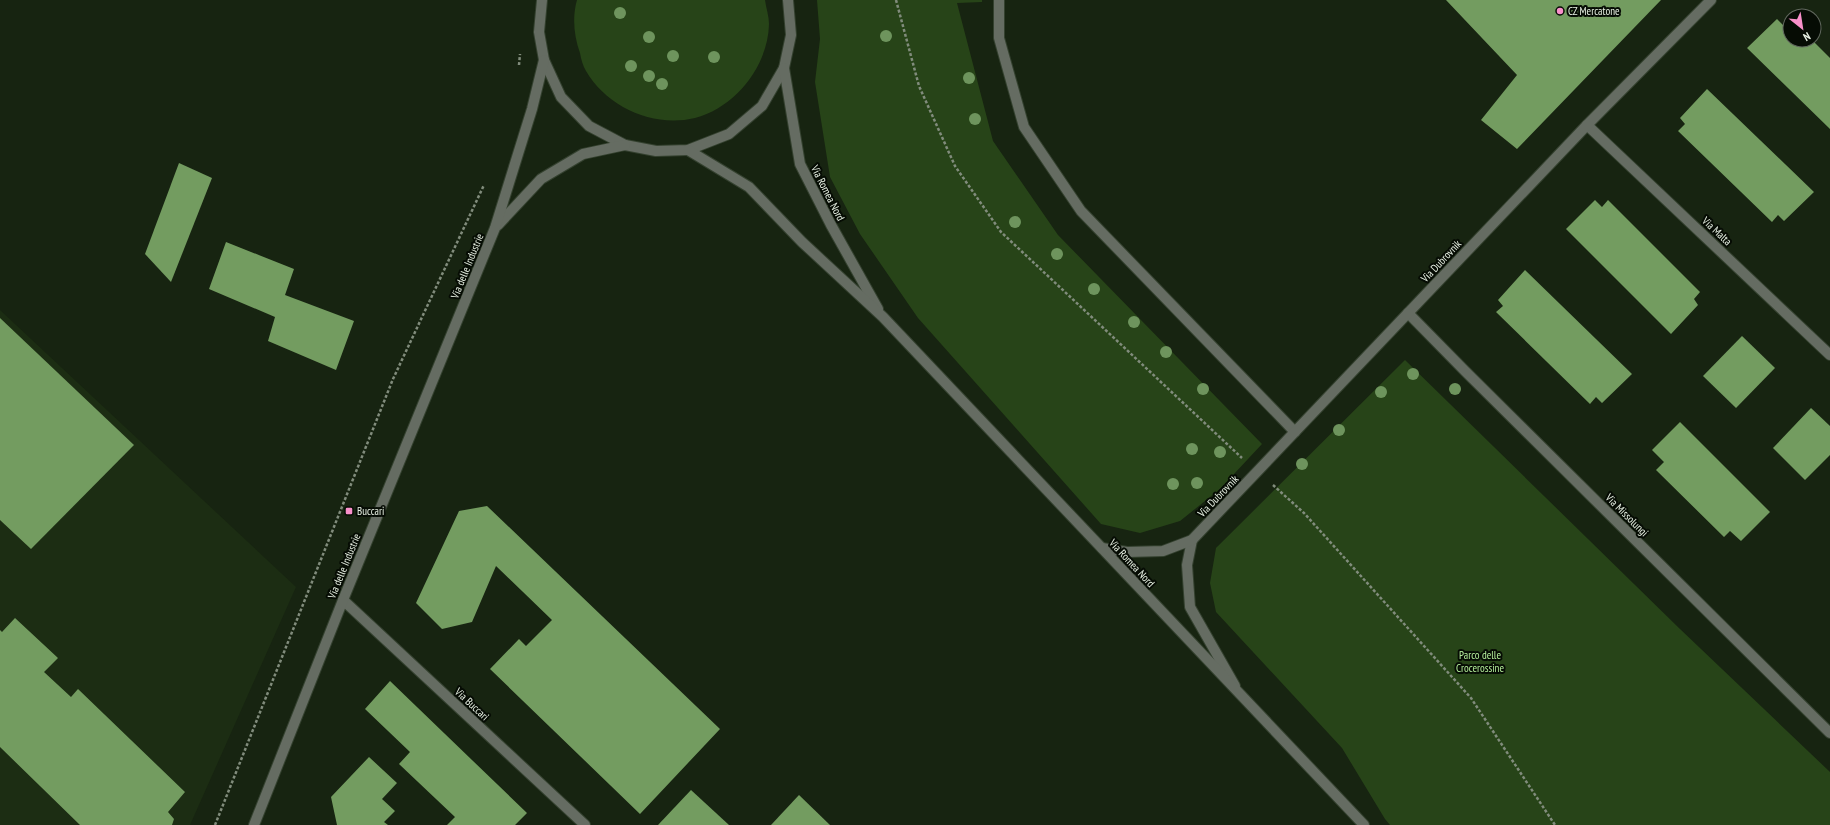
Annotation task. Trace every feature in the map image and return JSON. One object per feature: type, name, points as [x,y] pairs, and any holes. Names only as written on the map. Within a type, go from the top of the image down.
[{"type":"street","points":[[541,1],[539,32],[544,60],[561,97],[589,126],[625,145],[656,151],[688,150],[729,134],[762,106],[784,68],[791,35],[788,0]]},
{"type":"street","points":[[999,0],[999,38],[1024,127],[1081,211],[1295,432]]},
{"type":"street","name":"Via Dubrovnik","points":[[1102,548],[1127,552],[1163,551],[1192,540],[1587,125],[1711,0]]},
{"type":"street","name":"Via delle Industrie","points":[[254,825],[343,600],[496,228],[532,108],[544,60]]},
{"type":"street","name":"Via Romea Nord","points":[[784,68],[800,164],[831,225],[883,317]]},
{"type":"street","name":"Via Malta","points":[[1587,125],[1830,355]]},
{"type":"street","name":"Via delle Industrie","points":[[496,228],[541,179],[584,154],[625,145]]},
{"type":"street","name":"Via Romea Nord","points":[[688,150],[749,187],[802,242],[883,317],[1364,825]]},
{"type":"street","name":"Via Missolungi","points":[[1408,313],[1470,377],[1830,733]]},
{"type":"street","points":[[1192,540],[1186,565],[1190,607],[1239,693]]},
{"type":"street","name":"Via Buccari","points":[[343,600],[585,825]]},
{"type":"path","points":[[896,0],[918,86],[955,166],[1001,232],[1247,463]]},
{"type":"path","points":[[519,67],[520,52]]},
{"type":"path","points":[[215,825],[393,379],[486,178]]},
{"type":"path","points":[[1274,486],[1304,513],[1471,698],[1555,825]]},
{"type":"shaded area","points":[[0,310],[296,587],[190,825],[0,825]]},
{"type":"green space","points":[[577,0],[765,0],[769,21],[767,40],[763,55],[747,83],[724,105],[710,113],[695,118],[663,120],[648,117],[633,112],[606,95],[595,84],[586,71],[575,34],[574,20]]},
{"type":"green space","points":[[817,0],[982,0],[982,2],[957,3],[993,141],[1058,235],[1262,444],[1220,489],[1180,521],[1140,533],[1101,524],[918,318],[860,234],[830,177],[815,82],[820,39]]},
{"type":"green space","name":"Parco delle Crocerossine","points":[[1405,360],[1680,629],[1830,772],[1830,825],[1390,825],[1342,748],[1216,612],[1210,583],[1216,548]]},
{"type":"building","points":[[1446,0],[1661,0],[1517,149],[1481,120],[1517,75]]},
{"type":"building","points":[[1777,19],[1782,24],[1782,48],[1820,48],[1830,58],[1830,129],[1747,48]]},
{"type":"building","points":[[1707,89],[1814,192],[1784,221],[1778,215],[1772,222],[1678,131],[1685,124],[1680,118]]},
{"type":"building","points":[[179,163],[212,178],[171,282],[145,254]]},
{"type":"building","points":[[1595,200],[1602,207],[1608,200],[1700,292],[1694,299],[1698,305],[1671,334],[1566,229]]},
{"type":"building","points":[[226,242],[294,269],[285,295],[354,321],[336,370],[268,341],[275,317],[209,289]]},
{"type":"building","points":[[1525,270],[1632,374],[1602,403],[1596,397],[1590,404],[1496,312],[1503,306],[1498,300]]},
{"type":"building","points":[[0,318],[134,445],[31,549],[0,520]]},
{"type":"building","points":[[1742,336],[1775,368],[1736,408],[1703,376]]},
{"type":"building","points":[[1811,408],[1830,426],[1830,455],[1805,480],[1773,448]]},
{"type":"building","points":[[1680,422],[1770,512],[1741,541],[1730,531],[1724,537],[1656,470],[1664,462],[1652,450]]},
{"type":"building","points":[[487,506],[720,729],[640,814],[490,669],[519,639],[526,646],[552,620],[496,566],[472,622],[442,629],[416,603],[459,511]]},
{"type":"building","points":[[15,618],[58,658],[44,672],[71,697],[78,689],[185,792],[168,812],[174,819],[172,825],[80,825],[0,747],[0,630],[2,632]]},
{"type":"building","points":[[390,681],[527,813],[515,825],[447,825],[455,817],[399,764],[410,752],[365,709]]},
{"type":"building","points":[[369,757],[397,783],[382,799],[395,811],[384,822],[388,825],[337,825],[331,797]]},
{"type":"building","points":[[691,790],[729,825],[658,825]]},
{"type":"building","points":[[799,795],[830,825],[771,825]]},
{"type":"place","name":"CZ Mercatone","points":[[1560,11]]},
{"type":"place","name":"Buccari","points":[[349,511]]}]
